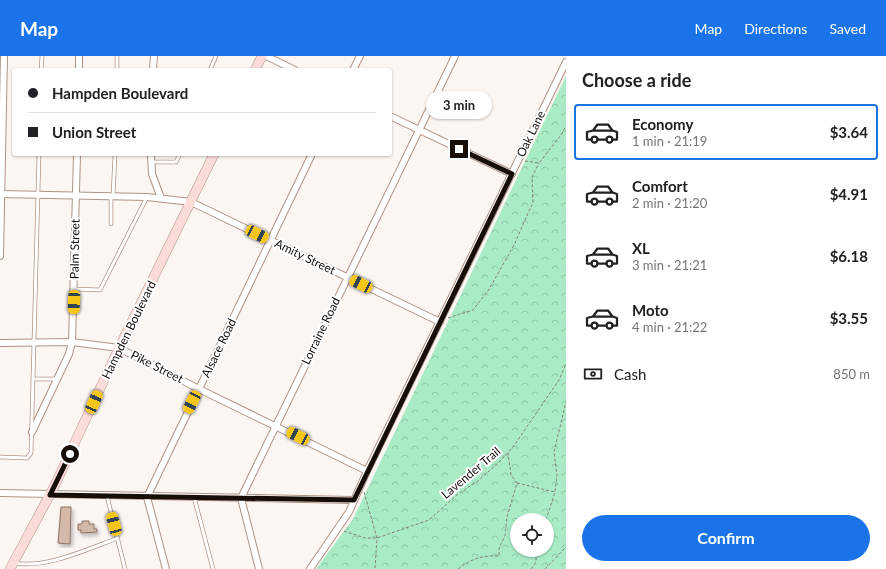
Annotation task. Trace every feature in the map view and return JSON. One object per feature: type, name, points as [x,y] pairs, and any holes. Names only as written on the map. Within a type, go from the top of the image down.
[{"type":"main road","points":[[256,68],[262,56]]},
{"type":"main road","name":"Hampden Boulevard","points":[[11,566],[50,495],[119,348],[213,156]]},
{"type":"street","points":[[0,256],[4,56]]},
{"type":"street","points":[[79,56],[79,68]]},
{"type":"street","points":[[153,68],[154,56]]},
{"type":"street","points":[[266,56],[291,68]]},
{"type":"street","points":[[354,68],[360,56]]},
{"type":"street","name":"Lorraine Road","points":[[241,498],[455,56]]},
{"type":"street","name":"Oak Lane","points":[[310,569],[349,512],[360,486],[566,62]]},
{"type":"street","points":[[392,117],[512,174]]},
{"type":"street","name":"Palm Street","points":[[32,432],[57,379],[72,342],[77,156]]},
{"type":"street","points":[[152,156],[152,174],[160,198]]},
{"type":"street","name":"Alsace Road","points":[[147,497],[311,156]]},
{"type":"street","name":"Amity Street","points":[[1,194],[147,197],[191,202],[347,278],[441,320]]},
{"type":"street","name":"Pike Street","points":[[0,343],[34,344],[72,342],[119,348],[199,389],[368,471]]},
{"type":"street","points":[[0,493],[354,500]]},
{"type":"street","points":[[147,497],[166,569]]},
{"type":"street","points":[[241,498],[259,569]]},
{"type":"lane","points":[[41,68],[42,56]]},
{"type":"lane","points":[[117,56],[117,68]]},
{"type":"lane","points":[[211,68],[216,56]]},
{"type":"lane","points":[[0,457],[27,458],[31,453],[39,156]]},
{"type":"lane","points":[[111,224],[115,156]]},
{"type":"lane","points":[[151,162],[176,162],[179,156]]},
{"type":"lane","points":[[74,289],[100,290],[147,197]]},
{"type":"lane","points":[[33,379],[57,379]]},
{"type":"lane","points":[[107,496],[126,569]]},
{"type":"lane","points":[[194,498],[213,569]]},
{"type":"lane","points":[[11,566],[44,566],[118,538]]},
{"type":"path","points":[[441,320],[473,310],[488,291],[514,245],[533,203],[532,177],[538,163],[566,126]]},
{"type":"path","points":[[518,160],[538,163]]},
{"type":"path","name":"Lavender Trail","points":[[377,538],[429,520],[458,494],[478,481],[508,453],[532,421],[559,380],[566,364]]},
{"type":"path","points":[[548,513],[556,492],[557,475],[554,452],[566,402]]},
{"type":"path","points":[[508,453],[511,475],[517,483],[556,492]]},
{"type":"path","points":[[458,569],[467,562],[484,555],[499,556],[499,548],[506,536],[507,517],[517,483]]},
{"type":"path","points":[[360,486],[365,494],[377,538],[375,569]]},
{"type":"path","points":[[339,528],[365,538],[377,538]]},
{"type":"path","points":[[545,569],[566,548]]},
{"type":"path","points":[[531,569],[535,564],[536,557]]},
{"type":"green space","points":[[566,76],[566,569],[316,569],[353,519]]},
{"type":"building","points":[[61,507],[71,507],[70,544],[58,543]]},
{"type":"building","points":[[82,521],[89,521],[89,524],[94,524],[94,529],[97,529],[97,532],[81,533],[81,530],[78,530],[78,524],[82,524]]},
{"type":"route","points":[[70,454],[50,495],[354,500],[512,174],[459,149]]}]
